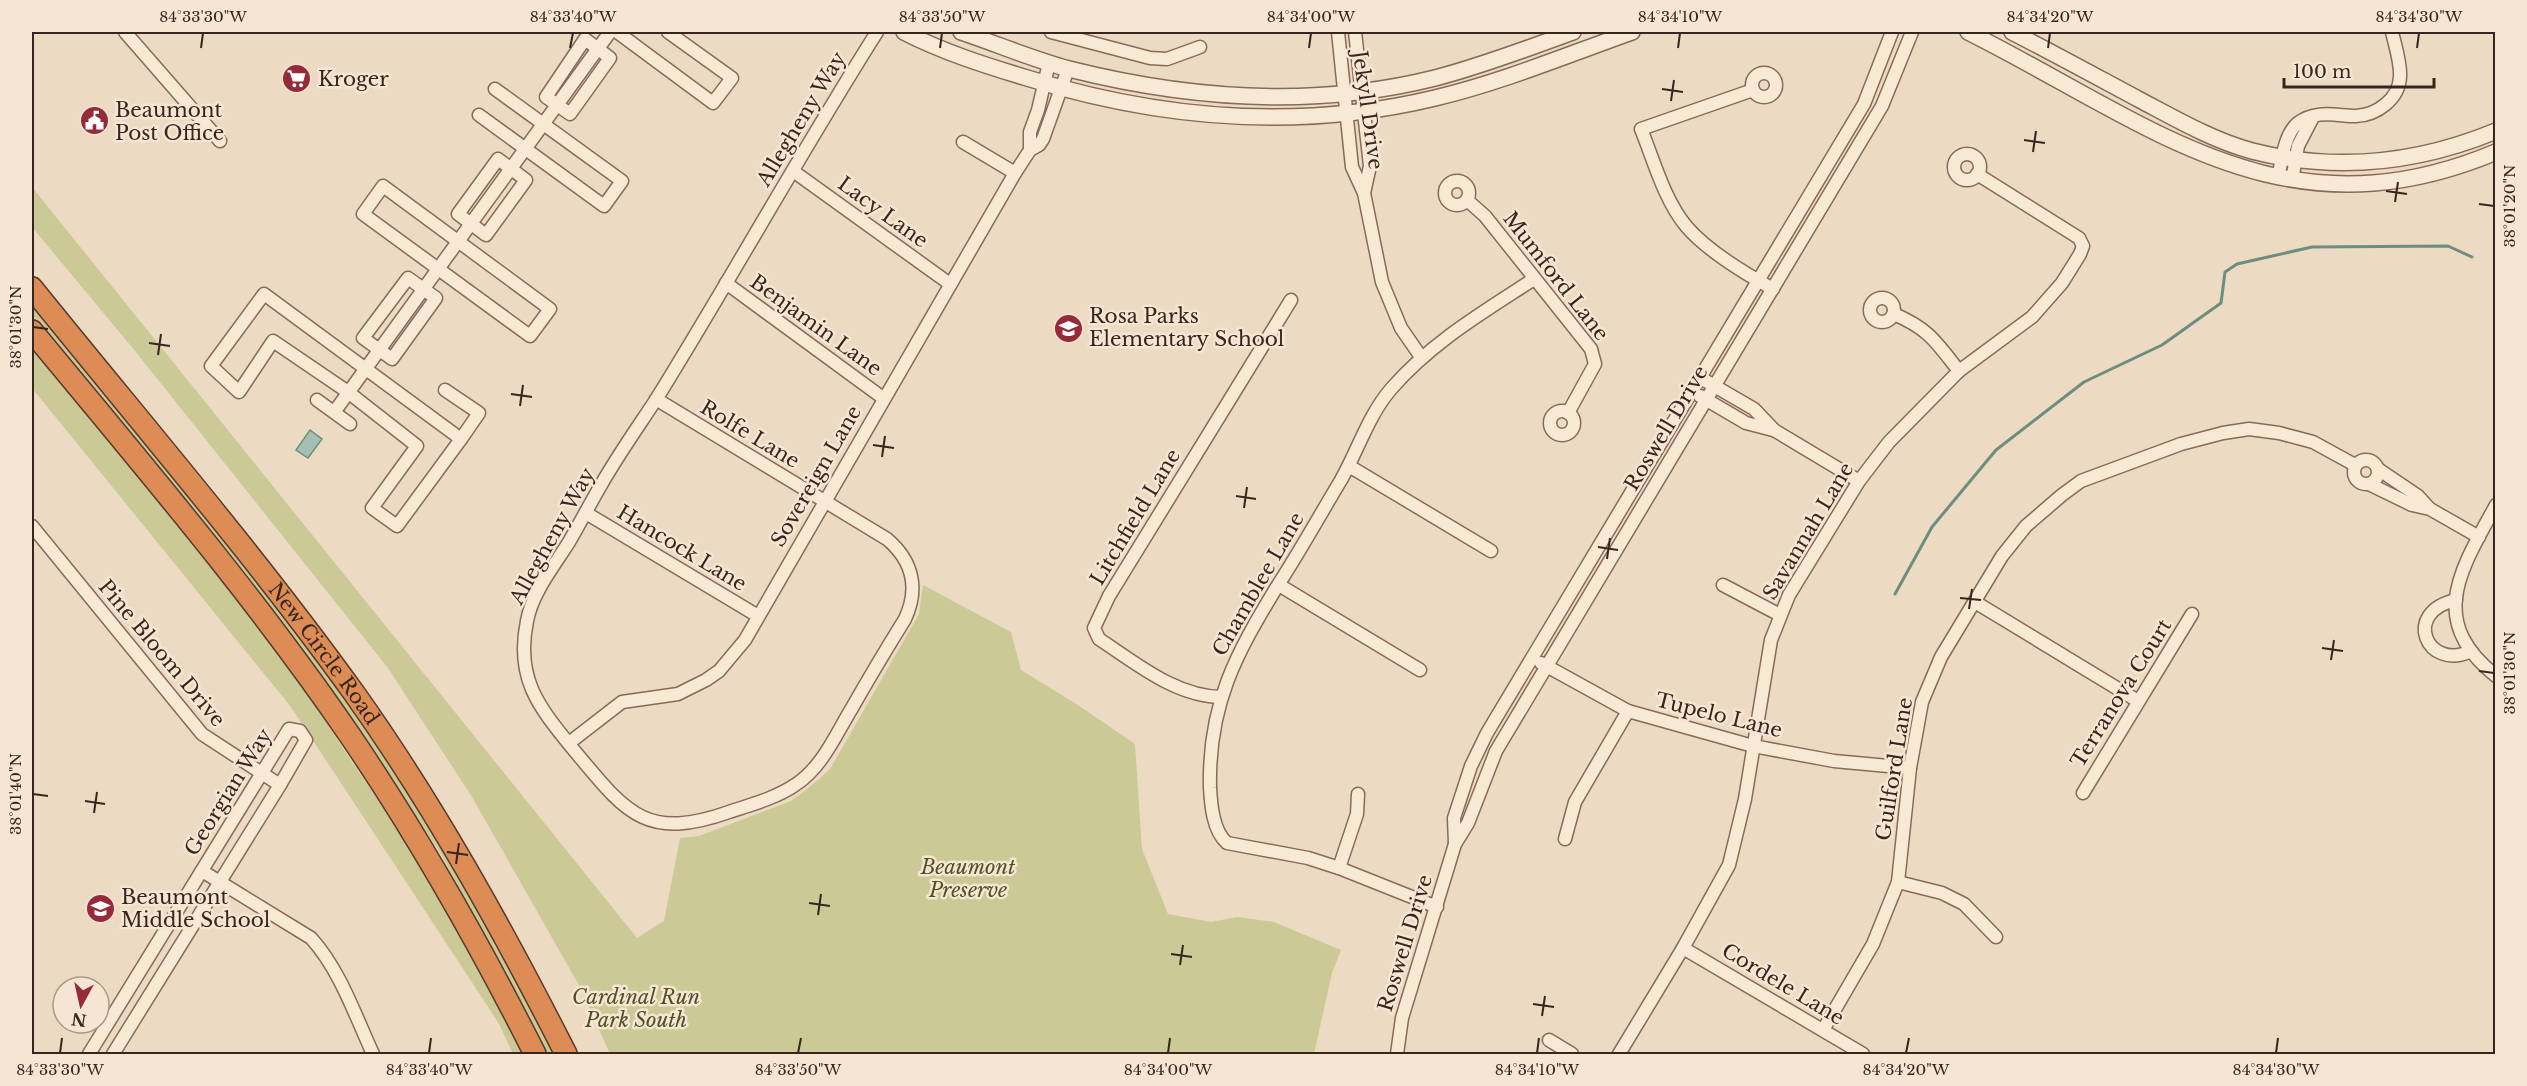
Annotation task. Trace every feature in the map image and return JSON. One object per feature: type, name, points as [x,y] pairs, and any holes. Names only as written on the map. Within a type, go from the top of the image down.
[{"type":"highway","name":"New Circle Road","points":[[32,288],[250,555],[354,694],[428,804],[474,882],[566,1054]]},
{"type":"highway","name":"New Circle Road","points":[[32,331],[264,617],[351,737],[421,846],[464,920],[535,1054]]},
{"type":"street","points":[[125,32],[220,141]]},
{"type":"street","points":[[598,48],[610,32]]},
{"type":"street","points":[[617,32],[713,103],[732,78],[668,32]]},
{"type":"street","name":"Allegheny Way","points":[[825,501],[888,539],[898,548],[911,573],[913,596],[905,618],[825,754],[804,778],[781,792],[703,821],[685,825],[658,824],[633,813],[623,806],[539,705],[527,673],[523,649],[527,621],[534,600],[600,486],[656,399],[877,32]]},
{"type":"street","points":[[904,32],[954,55],[1043,83],[1136,106],[1203,115],[1277,118],[1364,111],[1462,91],[1632,32]]},
{"type":"street","points":[[961,32],[1068,69],[1157,88],[1206,94],[1267,97],[1362,92],[1434,78],[1573,32]]},
{"type":"street","points":[[1051,32],[1150,58],[1167,59],[1200,47]]},
{"type":"street","name":"Jekyll Drive","points":[[1338,32],[1352,167],[1364,193],[1382,282],[1401,328],[1421,357]]},
{"type":"street","name":"Jekyll Drive","points":[[1355,32],[1370,166],[1364,193]]},
{"type":"street","name":"Roswell Drive","points":[[1455,844],[1454,818],[1471,766],[1487,733],[1864,104],[1892,32]]},
{"type":"street","name":"Roswell Drive","points":[[1397,1054],[1402,1018],[1455,844],[1468,823],[1496,751],[1882,106],[1912,32]]},
{"type":"street","points":[[1968,32],[2195,151],[2243,169],[2285,179],[2326,184],[2396,182],[2462,165],[2496,152]]},
{"type":"street","points":[[2012,32],[2202,132],[2251,150],[2289,158],[2327,163],[2386,162],[2441,151],[2496,131]]},
{"type":"street","points":[[2285,179],[2289,158],[2313,117],[2337,113],[2356,116],[2373,113],[2390,102],[2401,77],[2391,32]]},
{"type":"street","points":[[585,39],[610,58],[570,114],[556,105],[546,97],[585,39]]},
{"type":"street","name":"Sovereign Lane","points":[[1030,150],[1030,132],[1038,110],[1048,63]]},
{"type":"street","name":"Sovereign Lane","points":[[569,743],[622,702],[678,693],[706,680],[732,657],[745,640],[1015,173],[1030,150],[1039,145],[1046,133],[1068,69]]},
{"type":"street","points":[[479,114],[604,206],[622,181],[495,89]]},
{"type":"street","points":[[1753,90],[1641,129],[1666,191],[1686,226],[1720,256],[1773,289]]},
{"type":"street","points":[[510,168],[556,105]]},
{"type":"street","points":[[963,142],[1015,173]]},
{"type":"street","points":[[498,159],[510,168],[526,180],[486,234],[458,214],[498,159]]},
{"type":"street","name":"Lacy Lane","points":[[793,171],[950,284]]},
{"type":"street","name":"Savannah Lane","points":[[1619,1054],[1683,948],[1729,865],[1741,822],[1772,640],[1789,596],[1859,481],[1888,442],[1959,371],[2022,326],[2046,303],[2070,271],[2083,246],[2079,238],[1977,174]]},
{"type":"street","points":[[382,186],[550,309],[530,336],[437,269],[363,214],[382,186]]},
{"type":"street","name":"Mumford Lane","points":[[1467,200],[1485,216],[1594,354],[1592,370],[1568,413]]},
{"type":"street","points":[[423,288],[471,223]]},
{"type":"street","points":[[408,278],[423,288],[436,298],[392,359],[363,338],[408,278]]},
{"type":"street","name":"Chamblee Lane","points":[[1437,907],[1339,868],[1278,851],[1232,844],[1220,836],[1214,814],[1210,778],[1212,739],[1222,697],[1246,638],[1349,466],[1379,404],[1421,357],[1468,321],[1534,279]]},
{"type":"street","name":"Benjamin Lane","points":[[726,284],[883,398]]},
{"type":"street","points":[[445,390],[479,413],[461,439],[397,526],[372,508],[417,446],[348,392],[273,341],[239,392],[218,375],[211,366],[264,294],[461,439]]},
{"type":"street","name":"Litchfield Lane","points":[[1222,697],[1199,695],[1168,682],[1100,639],[1094,628],[1116,586],[1291,300]]},
{"type":"street","points":[[1894,314],[1918,324],[1930,334],[1959,371]]},
{"type":"street","points":[[334,411],[379,349]]},
{"type":"street","points":[[1699,377],[1754,409],[1774,430],[1859,481]]},
{"type":"street","points":[[1691,391],[1746,423],[1774,430]]},
{"type":"street","points":[[317,399],[350,424]]},
{"type":"street","name":"Rolfe Lane","points":[[656,399],[825,501]]},
{"type":"street","name":"Guilford Lane","points":[[1822,1030],[1873,944],[1898,882],[1910,768],[1922,702],[1941,657],[2002,556],[2026,526],[2081,481],[2181,444],[2235,430],[2263,430],[2313,442],[2355,465]]},
{"type":"street","name":"Guilford Lane","points":[[2430,509],[2418,496],[2378,469],[2368,459],[2360,460],[2355,465],[2353,474],[2357,481],[2369,484],[2412,505],[2430,509],[2479,537]]},
{"type":"street","points":[[1349,466],[1491,551]]},
{"type":"street","points":[[2369,484],[2375,480],[2378,469]]},
{"type":"street","points":[[2496,506],[2461,572],[2456,600],[2459,625],[2471,651],[2480,663],[2496,676]]},
{"type":"street","name":"Hancock Lane","points":[[586,513],[758,616]]},
{"type":"street","name":"Pine Bloom Drive","points":[[32,526],[202,734],[280,785]]},
{"type":"street","points":[[1279,585],[1420,670]]},
{"type":"street","points":[[1723,585],[1780,615]]},
{"type":"street","points":[[2456,600],[2435,606],[2428,615],[2425,626],[2427,639],[2433,648],[2453,657],[2471,651]]},
{"type":"street","points":[[1976,602],[2138,701]]},
{"type":"street","name":"Terranova Court","points":[[2083,793],[2193,614]]},
{"type":"street","name":"Tupelo Lane","points":[[1532,657],[1628,711],[1753,746],[1834,761],[1910,768]]},
{"type":"street","points":[[1565,839],[1575,802],[1628,711]]},
{"type":"street","name":"Georgian Way","points":[[89,1054],[261,773],[290,729],[300,731],[306,740],[280,785],[112,1054]]},
{"type":"street","points":[[1339,868],[1357,814],[1359,794]]},
{"type":"street","points":[[202,871],[311,938],[323,951],[333,969],[373,1054]]},
{"type":"street","points":[[1898,882],[1942,893],[1964,904],[1996,937]]},
{"type":"street","name":"Cordele Lane","points":[[1683,948],[1863,1054]]},
{"type":"street","points":[[1550,1040],[1572,1054]]},
{"type":"green space","name":"Beaumont Preserve","points":[[32,187],[637,938],[664,921],[680,838],[699,836],[791,801],[830,769],[919,614],[923,585],[1011,632],[1021,670],[1135,744],[1142,849],[1168,914],[1211,922],[1237,917],[1274,922],[1341,950],[1332,973],[1314,1054],[610,1054],[580,987],[472,797],[388,668],[135,351],[32,227]]},
{"type":"green space","points":[[32,296],[222,531],[362,716],[449,850],[559,1054],[546,1054],[441,854],[349,716],[251,586],[32,316]]},
{"type":"green space","points":[[32,348],[176,522],[284,659],[416,858],[507,1017],[525,1054],[513,1054],[498,1022],[291,707],[32,388]]},
{"type":"shaded area","points":[[310,430],[322,439],[308,458],[296,450]]},
{"type":"waterway","points":[[1895,594],[1932,527],[1996,450],[2084,382],[2162,345],[2221,303],[2225,272],[2237,264],[2312,247],[2448,246],[2472,257]]},
{"type":"place","name":"Kroger","points":[[297,79]]},
{"type":"place","name":"Beaumont Post Office","points":[[94,121]]},
{"type":"place","name":"Rosa Parks Elementary School","points":[[1068,328]]},
{"type":"place","name":"Beaumont Middle School","points":[[100,908]]},
{"type":"park label","name":"Cardinal Run Park South","points":[[636,1008]]}]
